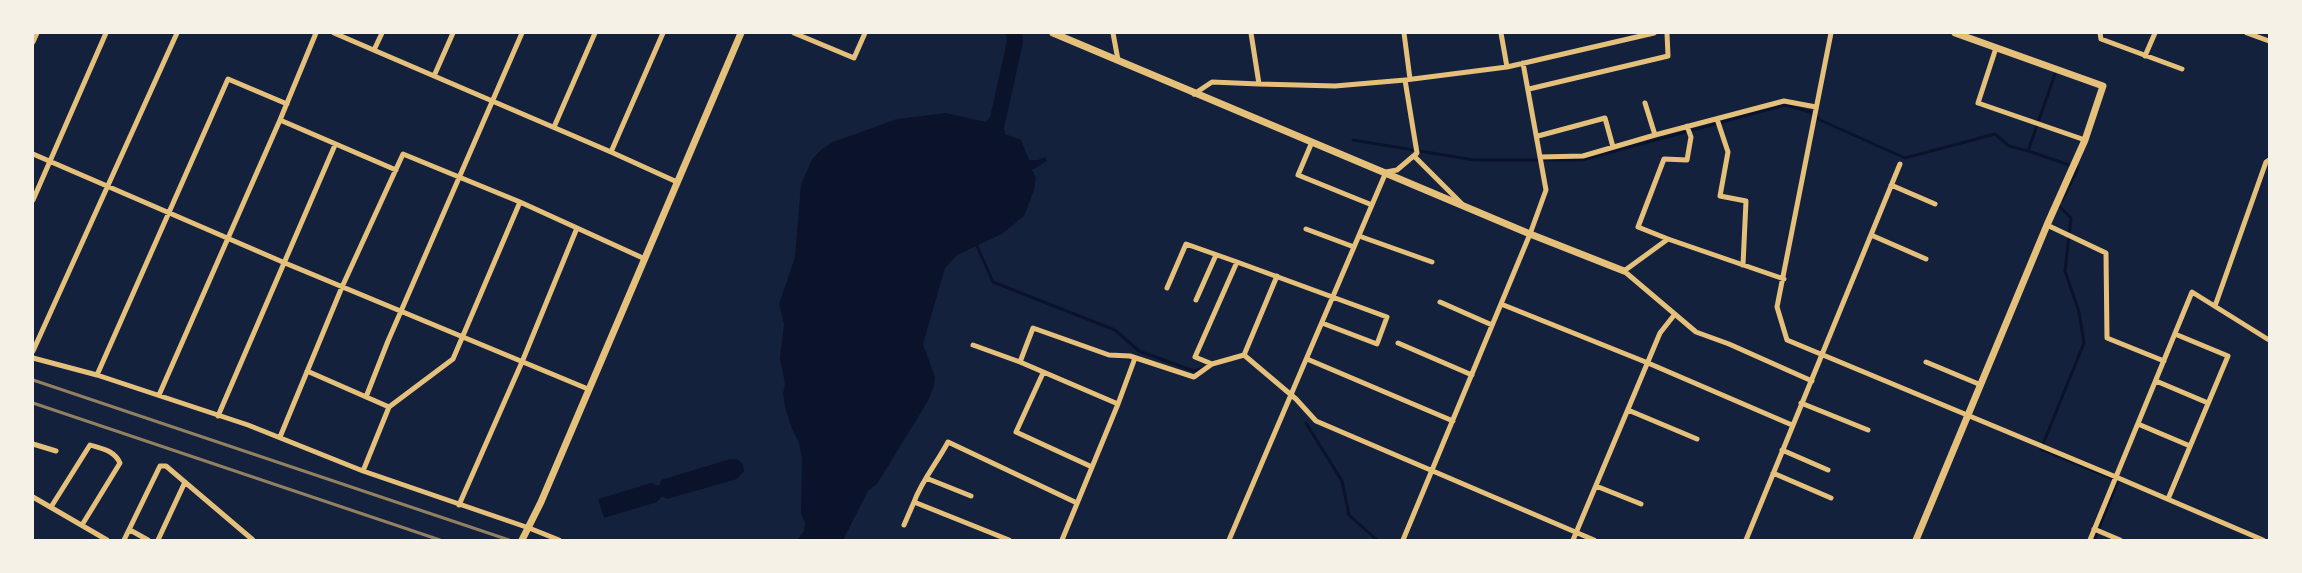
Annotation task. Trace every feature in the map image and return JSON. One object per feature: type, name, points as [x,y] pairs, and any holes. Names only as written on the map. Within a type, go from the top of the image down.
[{"type":"street","points":[[33,42],[38,33]]},
{"type":"street","points":[[33,200],[106,33]]},
{"type":"street","points":[[33,351],[177,33]]},
{"type":"street","points":[[159,395],[316,33]]},
{"type":"street","points":[[334,33],[677,182]]},
{"type":"street","points":[[374,50],[382,33]]},
{"type":"street","points":[[434,76],[453,33]]},
{"type":"street","points":[[366,397],[522,33]]},
{"type":"street","points":[[554,128],[595,33]]},
{"type":"street","points":[[611,152],[663,33]]},
{"type":"street","points":[[522,540],[741,33]]},
{"type":"street","points":[[794,33],[854,58],[865,33]]},
{"type":"street","points":[[1053,33],[1194,94],[1624,271],[1696,332],[1812,381]]},
{"type":"street","points":[[1113,33],[1118,60]]},
{"type":"street","points":[[1251,33],[1259,84]]},
{"type":"street","points":[[1386,172],[1397,170],[1417,153],[1407,80],[1404,33]]},
{"type":"street","points":[[1501,33],[1507,67]]},
{"type":"street","points":[[1194,94],[1212,82],[1335,86],[1407,80],[1507,67],[1654,33]]},
{"type":"street","points":[[1529,89],[1668,56],[1666,33]]},
{"type":"street","points":[[1831,33],[1777,307],[1786,340],[2263,540]]},
{"type":"street","points":[[1916,540],[2047,225],[2085,140],[2103,86],[1955,33]]},
{"type":"street","points":[[2100,33],[2101,39],[2182,69]]},
{"type":"street","points":[[2145,56],[2155,33]]},
{"type":"street","points":[[2247,33],[2269,41]]},
{"type":"street","points":[[1996,48],[1978,103],[2085,140]]},
{"type":"street","points":[[1403,540],[1530,234],[1546,189],[1523,63]]},
{"type":"street","points":[[97,375],[228,79],[287,104]]},
{"type":"street","points":[[1540,157],[1583,156],[1784,101],[1816,107]]},
{"type":"street","points":[[1645,103],[1655,135]]},
{"type":"street","points":[[1538,136],[1605,118],[1613,147]]},
{"type":"street","points":[[1717,118],[1728,152],[1720,196],[1746,201],[1743,265]]},
{"type":"street","points":[[280,120],[396,170]]},
{"type":"street","points":[[1687,126],[1690,137],[1687,160],[1665,159],[1638,227],[1784,279]]},
{"type":"street","points":[[1312,142],[1298,175],[1372,205]]},
{"type":"street","points":[[218,416],[335,145]]},
{"type":"street","points":[[33,154],[285,263],[588,389]]},
{"type":"street","points":[[280,437],[342,287],[403,154],[520,202],[645,259]]},
{"type":"street","points":[[1414,156],[1463,205]]},
{"type":"street","points":[[2215,306],[2266,162],[2269,160]]},
{"type":"street","points":[[1746,540],[1900,164]]},
{"type":"street","points":[[1229,540],[1386,172]]},
{"type":"street","points":[[1891,185],[1935,204]]},
{"type":"street","points":[[363,471],[389,407],[453,359],[520,202]]},
{"type":"street","points":[[2047,225],[2106,253],[2108,338],[2164,361]]},
{"type":"street","points":[[459,504],[522,362],[577,228]]},
{"type":"street","points":[[1306,230],[1354,247]]},
{"type":"street","points":[[1871,235],[1926,258]]},
{"type":"street","points":[[1359,236],[1432,262]]},
{"type":"street","points":[[1624,271],[1668,239]]},
{"type":"street","points":[[1167,288],[1185,244],[1386,317],[1377,344],[1322,323]]},
{"type":"street","points":[[1196,300],[1216,255]]},
{"type":"street","points":[[1212,364],[1195,357],[1237,262]]},
{"type":"street","points":[[1244,355],[1277,276]]},
{"type":"street","points":[[2090,540],[2192,292],[2269,340]]},
{"type":"street","points":[[1440,302],[1492,326]]},
{"type":"street","points":[[1501,304],[1648,363],[1792,425]]},
{"type":"street","points":[[1573,540],[1660,333],[1675,314]]},
{"type":"street","points":[[1020,362],[1033,328],[1109,356],[1135,358],[1194,377],[1212,364],[1244,355]]},
{"type":"street","points":[[2168,499],[2228,356],[2175,334]]},
{"type":"street","points":[[1398,343],[1472,375]]},
{"type":"street","points":[[973,345],[1020,362],[1118,404]]},
{"type":"street","points":[[1244,355],[1316,421],[1594,540]]},
{"type":"street","points":[[33,358],[159,395],[280,437],[363,471],[559,540]]},
{"type":"street","points":[[1062,540],[1135,358]]},
{"type":"street","points":[[1307,359],[1453,421]]},
{"type":"street","points":[[1926,362],[1981,385]]},
{"type":"street","points":[[307,371],[389,407]]},
{"type":"street","points":[[1043,373],[1016,432],[1092,467]]},
{"type":"street","points":[[2156,381],[2208,403]]},
{"type":"street","points":[[1801,404],[1868,430]]},
{"type":"street","points":[[1628,410],[1697,439]]},
{"type":"street","points":[[2138,424],[2190,446]]},
{"type":"street","points":[[904,525],[921,485],[938,462],[948,442],[1077,503]]},
{"type":"street","points":[[33,444],[56,451]]},
{"type":"street","points":[[51,507],[90,445],[111,451],[120,463],[82,525]]},
{"type":"street","points":[[1782,450],[1828,470]]},
{"type":"street","points":[[124,540],[160,466],[166,466],[249,539]]},
{"type":"street","points":[[1773,473],[1831,498]]},
{"type":"street","points":[[926,478],[971,496]]},
{"type":"street","points":[[158,540],[185,482]]},
{"type":"street","points":[[1596,486],[1641,504]]},
{"type":"street","points":[[33,497],[107,540]]},
{"type":"street","points":[[914,502],[1009,540]]},
{"type":"street","points":[[2094,529],[2120,540]]},
{"type":"street","points":[[130,530],[148,540]]},
{"type":"water","points":[[946,113],[986,122],[990,117],[1003,123],[1005,134],[1021,140],[1029,160],[1045,157],[1047,161],[1032,170],[1036,178],[1034,190],[1024,216],[1002,234],[957,255],[945,268],[923,344],[935,377],[934,386],[928,401],[877,484],[868,491],[843,540],[797,540],[804,531],[805,523],[801,514],[802,458],[783,394],[785,384],[780,358],[784,324],[779,304],[795,257],[801,184],[813,158],[833,142],[897,119]]},
{"type":"water","points":[[730,459],[737,459],[743,464],[744,471],[737,479],[667,499],[662,496],[657,502],[604,518],[598,499],[651,483],[659,486],[661,480]]},
{"type":"waterway","points":[[997,123],[1015,42],[1014,33]]},
{"type":"waterway","points":[[1353,140],[1474,160],[1582,160],[1785,105],[1810,112],[1820,120],[1905,158],[1995,134],[2009,146],[2028,151],[2055,74]]},
{"type":"waterway","points":[[2028,151],[2078,168],[2062,200]]},
{"type":"waterway","points":[[2059,206],[2071,218],[2065,271],[2079,312],[2084,343],[2041,449],[2118,481],[2094,540]]},
{"type":"waterway","points":[[977,246],[993,282],[1115,330],[1139,351],[1194,371],[1204,368]]},
{"type":"waterway","points":[[1306,423],[1342,481],[1349,515],[1377,540]]},
{"type":"railway","points":[[33,380],[509,540]]},
{"type":"railway","points":[[33,403],[440,540]]}]
